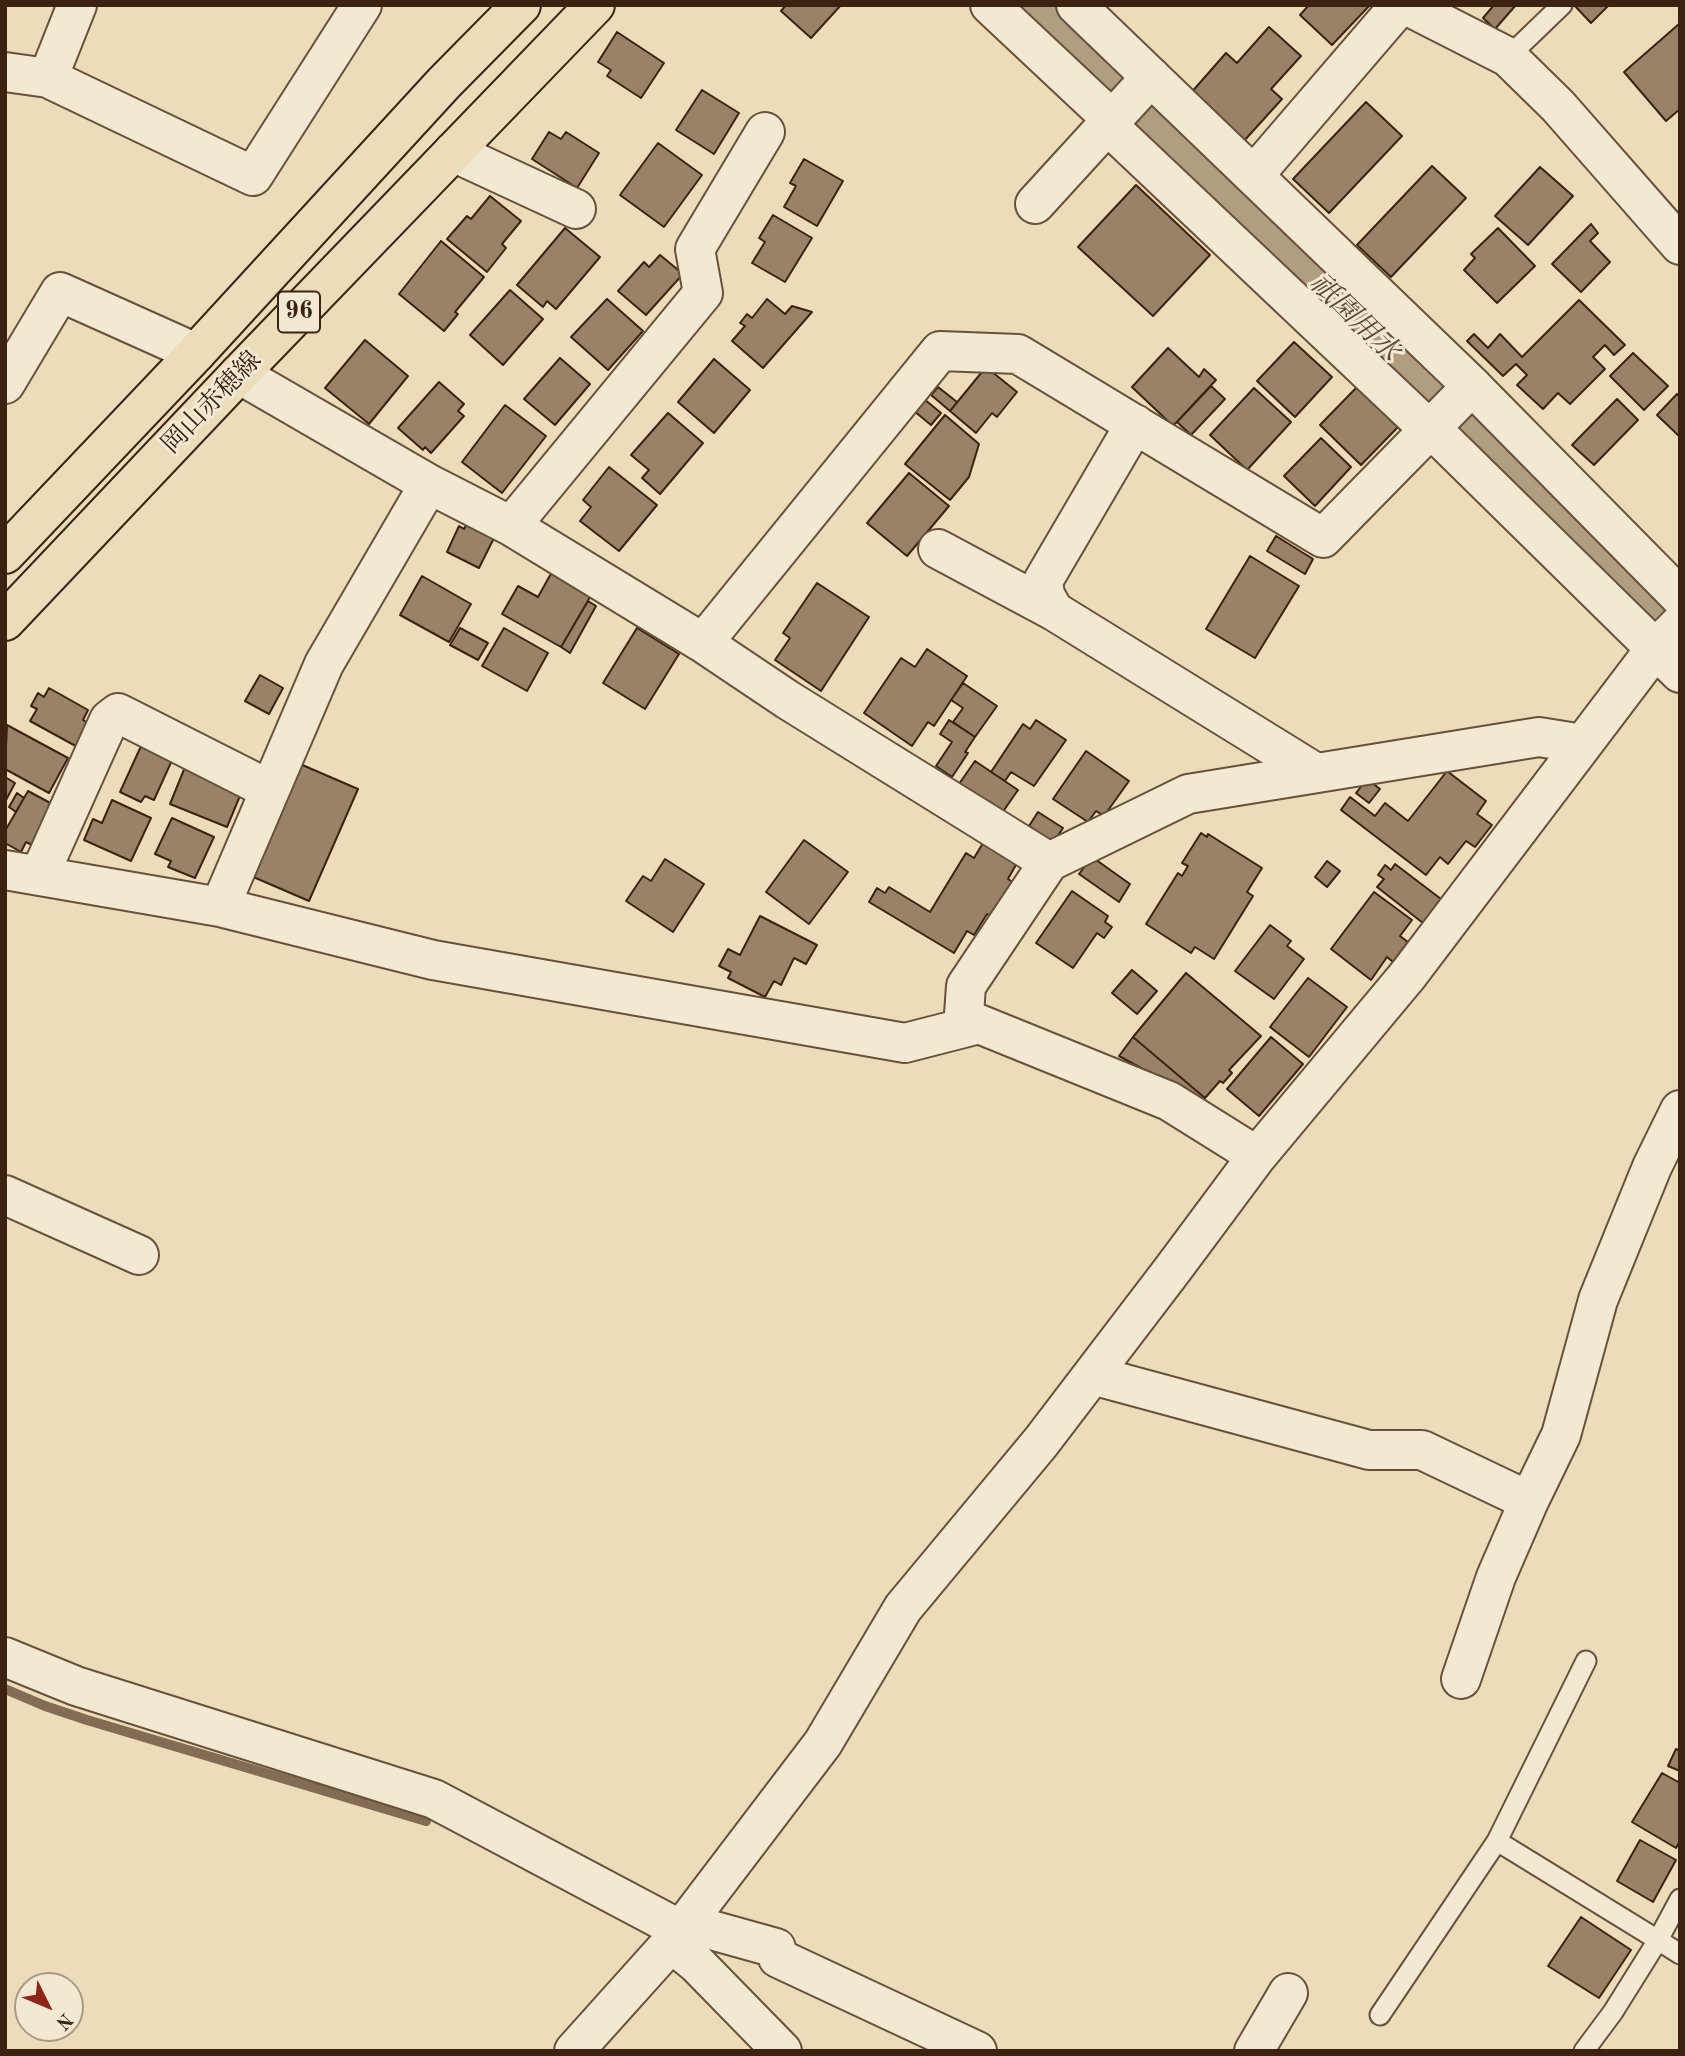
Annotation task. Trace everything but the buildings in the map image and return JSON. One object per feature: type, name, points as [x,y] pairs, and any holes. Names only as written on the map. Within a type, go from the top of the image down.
[{"type":"main road","name":"岡山赤穂線","points":[[5,554],[196,353],[444,83],[521,5]]},
{"type":"main road","name":"岡山赤穂線","points":[[5,621],[594,5]]},
{"type":"street","points":[[48,78],[77,5]]},
{"type":"street","points":[[5,72],[48,78],[253,176],[362,5]]},
{"type":"street","points":[[990,5],[1103,111],[1129,101]]},
{"type":"street","points":[[1076,5],[1129,101],[1254,175],[1469,389],[1675,581]]},
{"type":"street","points":[[1254,175],[1400,5]]},
{"type":"street","points":[[1406,5],[1508,57],[1558,106],[1680,246]]},
{"type":"street","points":[[1035,204],[1129,101]]},
{"type":"street","points":[[575,2051],[679,1932],[823,1743],[903,1608],[1041,1442],[1257,1156],[1408,975],[1583,744],[1669,647],[1434,425],[1117,134],[1129,101]]},
{"type":"street","points":[[511,526],[703,293],[695,249],[765,132]]},
{"type":"street","points":[[453,152],[576,209]]},
{"type":"street","points":[[5,384],[60,292],[196,353]]},
{"type":"street","points":[[703,643],[940,351],[1018,354],[1322,538],[1469,389]]},
{"type":"street","points":[[239,374],[429,484],[511,526],[703,643],[788,700],[1049,862]]},
{"type":"street","points":[[1054,611],[1045,595],[1044,581],[1135,424]]},
{"type":"street","points":[[219,907],[324,664],[429,484]]},
{"type":"street","points":[[938,549],[1054,611],[1316,773]]},
{"type":"street","points":[[270,790],[118,713],[109,720],[22,873],[219,907],[433,960],[905,1043],[979,1024],[1169,1101],[1257,1156]]},
{"type":"street","points":[[963,1028],[966,986],[1049,862],[1188,794],[1539,737],[1583,744]]},
{"type":"street","points":[[1461,1679],[1496,1577],[1561,1435],[1598,1300],[1652,1167],[1680,1110]]},
{"type":"street","points":[[5,1195],[139,1255]]},
{"type":"street","points":[[1092,1375],[1369,1450],[1422,1450],[1529,1501]]},
{"type":"street","points":[[5,1657],[76,1686],[435,1799],[679,1932],[776,1948],[778,1958],[977,2051]]},
{"type":"street","points":[[679,1932],[697,1964],[782,2051]]},
{"type":"street","points":[[1254,2051],[1287,1993]]},
{"type":"lane","points":[[1508,57],[1562,5]]},
{"type":"lane","points":[[1380,2015],[1497,1841],[1586,1661]]},
{"type":"lane","points":[[1497,1841],[1680,1954]]},
{"type":"lane","points":[[1584,2051],[1613,2012],[1680,1899]]},
{"type":"waterway","name":"祇園用水","points":[[1029,5],[1435,392],[1680,632]]},
{"type":"waterway","points":[[5,1689],[87,1720],[426,1821]]}]
